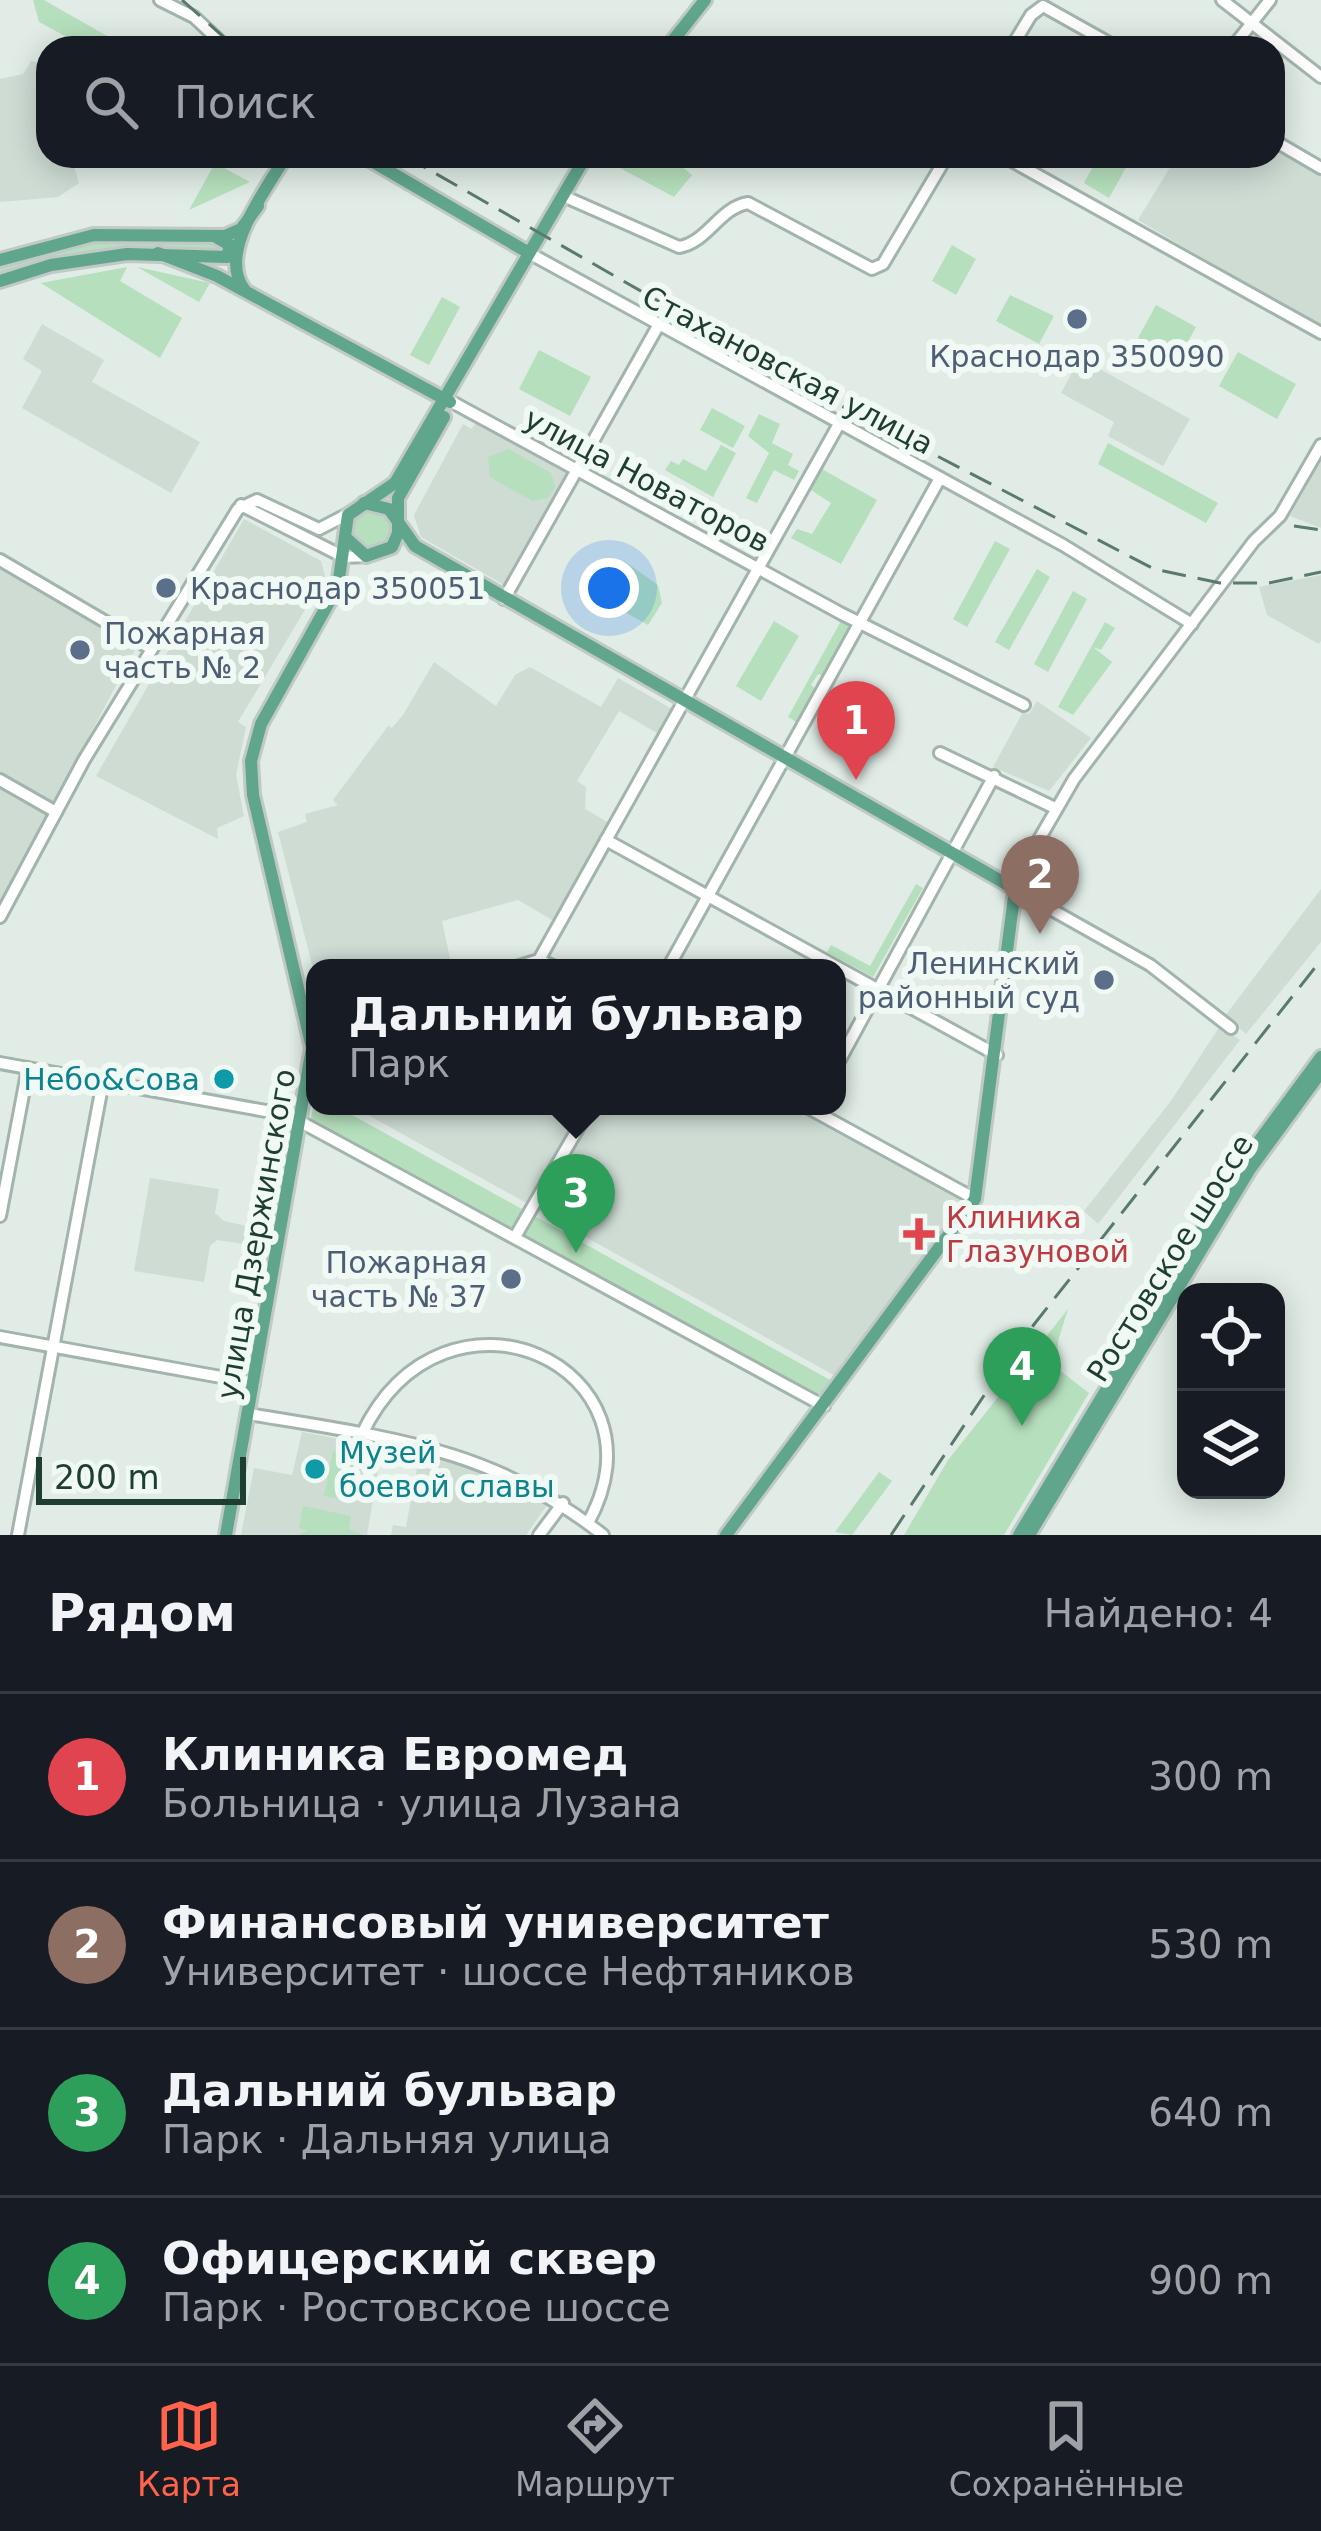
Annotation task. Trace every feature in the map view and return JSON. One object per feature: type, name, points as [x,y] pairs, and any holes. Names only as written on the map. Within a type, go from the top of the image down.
[{"type":"main road","points":[[676,36],[705,0]]},
{"type":"main road","points":[[687,36],[715,0]]},
{"type":"main road","points":[[250,294],[235,271],[235,256],[279,168]]},
{"type":"main road","name":"Стахановская улица","points":[[383,168],[532,255]]},
{"type":"main road","points":[[345,537],[366,556],[390,549],[398,523],[398,499],[579,168]]},
{"type":"main road","points":[[532,255],[589,168]]},
{"type":"main road","points":[[0,260],[94,235],[237,232],[258,206]]},
{"type":"main road","points":[[0,281],[68,262],[158,253],[227,257],[230,245],[215,236]]},
{"type":"main road","name":"улица Новаторов","points":[[158,253],[250,294],[448,401]]},
{"type":"main road","points":[[350,512],[395,483],[448,401]]},
{"type":"main road","points":[[364,503],[384,506],[415,546],[1015,889],[975,1199],[726,1535]]},
{"type":"main road","name":"улица Дзержинского","points":[[306,1005],[254,795],[251,760],[261,724],[341,577],[350,512]]},
{"type":"main road","name":"Ростовское шоссе","points":[[1029,1535],[1242,1164],[1321,1057]]},
{"type":"main road","name":"Ростовское шоссе","points":[[1019,1535],[1200,1242],[1321,1072]]},
{"type":"main road","name":"улица Дзержинского","points":[[226,1535],[306,1079]]},
{"type":"street","points":[[160,0],[194,16],[215,36]]},
{"type":"street","points":[[1222,0],[1268,36]]},
{"type":"street","points":[[1241,36],[1270,0]]},
{"type":"street","points":[[1018,36],[1043,6],[1097,36]]},
{"type":"street","points":[[1285,49],[1321,77]]},
{"type":"street","points":[[1285,147],[1321,168]]},
{"type":"street","points":[[570,200],[679,247],[697,242],[731,208],[748,203],[872,269],[883,264],[940,168]]},
{"type":"street","points":[[1025,168],[1321,333]]},
{"type":"street","name":"Стахановская улица","points":[[532,255],[940,478],[1192,624]]},
{"type":"street","points":[[504,598],[658,326]]},
{"type":"street","name":"улица Новаторов","points":[[448,401],[859,623],[1024,705]]},
{"type":"street","points":[[539,959],[839,424]]},
{"type":"street","points":[[1231,1028],[1150,965],[1015,889],[1055,808],[1254,541],[1280,516],[1321,445]]},
{"type":"street","points":[[673,959],[940,478]]},
{"type":"street","points":[[0,917],[150,648],[241,505],[257,500],[319,529],[350,512]]},
{"type":"street","points":[[241,505],[344,557],[366,556]]},
{"type":"street","points":[[313,541],[341,577]]},
{"type":"street","points":[[0,560],[150,648]]},
{"type":"street","points":[[940,753],[1055,808]]},
{"type":"street","points":[[846,1049],[994,776]]},
{"type":"street","points":[[0,780],[56,812]]},
{"type":"street","points":[[606,840],[823,959]]},
{"type":"street","points":[[846,972],[997,1055]]},
{"type":"street","points":[[0,1063],[301,1120],[824,1406]]},
{"type":"street","points":[[0,1216],[28,1068]]},
{"type":"street","points":[[18,1535],[103,1081]]},
{"type":"street","points":[[515,1238],[586,1115]]},
{"type":"street","points":[[824,1115],[975,1199]]},
{"type":"street","points":[[0,1337],[254,1383]]},
{"type":"street","points":[[362,1434],[387,1390],[432,1355],[471,1343],[530,1353],[585,1387],[595,1402],[607,1460],[598,1504],[588,1523]]},
{"type":"street","points":[[249,1414],[362,1434],[491,1467],[561,1505],[603,1535]]},
{"type":"street","points":[[538,1535],[561,1505]]},
{"type":"shaded area","points":[[31,61],[36,62],[36,168],[75,168],[79,183],[58,197],[0,202],[0,79],[23,74]]},
{"type":"shaded area","points":[[1285,154],[1321,175],[1321,327],[1138,220],[1170,168],[1285,168]]},
{"type":"shaded area","points":[[42,324],[104,360],[92,382],[200,442],[171,493],[22,408],[42,371],[23,359]]},
{"type":"shaded area","points":[[1080,358],[1190,419],[1163,466],[1108,436],[1114,422],[1061,393]]},
{"type":"shaded area","points":[[477,422],[570,473],[504,585],[421,537],[414,515],[463,424],[471,429]]},
{"type":"shaded area","points":[[1321,460],[1321,528],[1290,516]]},
{"type":"shaded area","points":[[244,519],[321,561],[325,576],[238,722],[246,727],[236,775],[244,816],[217,828],[218,839],[96,776]]},
{"type":"shaded area","points":[[0,565],[138,644],[0,904]]},
{"type":"shaded area","points":[[1321,575],[1319,644],[1267,615],[1259,587]]},
{"type":"shaded area","points":[[434,662],[496,706],[515,675],[530,667],[601,707],[618,678],[672,709],[657,733],[619,711],[577,781],[586,787],[585,809],[611,824],[554,921],[518,900],[442,921],[450,959],[311,959],[278,832],[307,822],[305,814],[338,805],[333,800],[388,726],[392,728]]},
{"type":"shaded area","points":[[1037,701],[1091,738],[1049,791],[993,767],[1023,712],[1029,714]]},
{"type":"shaded area","points":[[1321,889],[1321,942],[1246,1034],[1225,1016]]},
{"type":"shaded area","points":[[1220,1026],[1240,1040],[1098,1224],[1084,1211],[1171,1101]]},
{"type":"shaded area","points":[[368,1115],[576,1115],[528,1204]]},
{"type":"shaded area","points":[[582,1115],[828,1115],[959,1188],[973,1184],[969,1199],[839,1378],[530,1206]]},
{"type":"shaded area","points":[[150,1178],[219,1189],[215,1213],[224,1221],[260,1229],[258,1246],[217,1240],[210,1246],[204,1282],[134,1271]]},
{"type":"shaded area","points":[[302,1432],[382,1447],[367,1535],[241,1535],[254,1468],[292,1475]]},
{"type":"shaded area","points":[[420,1452],[493,1474],[549,1502],[526,1535],[391,1535],[393,1525],[406,1527]]},
{"type":"green space","points":[[33,0],[44,0],[107,36],[65,36],[39,22]]},
{"type":"green space","points":[[212,168],[224,168],[250,182],[189,210]]},
{"type":"green space","points":[[620,168],[684,168],[692,175],[674,197]]},
{"type":"green space","points":[[1092,168],[1126,168],[1109,198],[1084,183]]},
{"type":"green space","points":[[108,240],[225,245],[224,254],[110,249],[0,275],[0,265]]},
{"type":"green space","points":[[952,245],[976,259],[956,295],[932,281]]},
{"type":"green space","points":[[127,267],[120,281],[182,318],[160,358],[41,283]]},
{"type":"green space","points":[[137,267],[210,283],[199,302]]},
{"type":"green space","points":[[1010,295],[1054,316],[1039,344],[996,321]]},
{"type":"green space","points":[[442,297],[460,307],[429,365],[410,355]]},
{"type":"green space","points":[[1156,305],[1196,327],[1178,360],[1138,338]]},
{"type":"green space","points":[[539,350],[591,377],[570,416],[519,389]]},
{"type":"green space","points":[[1238,352],[1296,384],[1277,419],[1219,386]]},
{"type":"green space","points":[[712,408],[745,426],[733,448],[700,430]]},
{"type":"green space","points":[[759,414],[780,424],[772,443],[793,454],[788,465],[799,471],[794,480],[774,470],[757,503],[746,498],[769,453],[748,436]]},
{"type":"green space","points":[[1108,443],[1218,503],[1206,523],[1098,464]]},
{"type":"green space","points":[[721,445],[736,453],[713,497],[665,470],[671,461],[679,465],[683,459],[706,471]]},
{"type":"green space","points":[[509,449],[551,473],[555,486],[548,498],[532,501],[490,477],[488,457]]},
{"type":"green space","points":[[820,468],[877,500],[841,564],[791,538],[797,529],[812,534],[831,503],[811,490]]},
{"type":"green space","points":[[371,510],[385,516],[391,530],[385,544],[371,550],[357,544],[351,530],[357,516]]},
{"type":"green space","points":[[995,541],[1010,549],[967,627],[953,619]]},
{"type":"green space","points":[[624,561],[658,585],[662,603],[648,625],[598,597],[608,568]]},
{"type":"green space","points":[[1037,569],[1050,577],[1009,650],[995,642]]},
{"type":"green space","points":[[1073,591],[1087,599],[1048,672],[1034,664]]},
{"type":"green space","points":[[774,621],[799,636],[761,701],[736,686]]},
{"type":"green space","points":[[841,621],[851,627],[823,676],[818,674],[811,685],[816,689],[798,723],[788,717]]},
{"type":"green space","points":[[1105,622],[1115,628],[1101,650],[1093,647],[1112,662],[1073,715],[1058,707]]},
{"type":"green space","points":[[916,884],[923,888],[873,977],[827,952],[831,945],[870,966]]},
{"type":"green space","points":[[352,1115],[832,1381],[819,1399],[316,1124],[311,1117]]},
{"type":"green space","points":[[1068,1309],[1058,1341],[1058,1369],[1089,1393],[1004,1535],[904,1535],[948,1460]]},
{"type":"green space","points":[[333,1451],[355,1455],[346,1500],[324,1496]]},
{"type":"green space","points":[[879,1472],[892,1481],[852,1535],[835,1532]]},
{"type":"green space","points":[[303,1506],[351,1516],[349,1529],[363,1535],[297,1535],[308,1531],[299,1528]]},
{"type":"railway","points":[[182,0],[222,36]]},
{"type":"railway","points":[[426,168],[847,409],[1154,569],[1220,583],[1269,583],[1321,572]]},
{"type":"railway","points":[[1294,526],[1321,530]]},
{"type":"railway","points":[[891,1535],[1017,1346],[1321,960]]},
{"type":"place","name":"Краснодар 350090","points":[[1077,319]]},
{"type":"place","name":"Краснодар 350051","points":[[166,588]]},
{"type":"place","name":"Пожарная часть № 2","points":[[80,650]]},
{"type":"place","name":"Клиника Евромед","points":[[856,780]]},
{"type":"place","name":"Финансовый университет","points":[[1040,934]]},
{"type":"place","name":"Ленинский районный суд","points":[[1104,980]]},
{"type":"place","name":"Небо&Сова","points":[[224,1079]]},
{"type":"place","name":"Клиника Глазуновой","points":[[919,1234]]},
{"type":"place","name":"Дальний бульвар","points":[[576,1253]]},
{"type":"place","name":"Пожарная часть № 37","points":[[511,1279]]},
{"type":"place","name":"Офицерский сквер","points":[[1022,1426]]},
{"type":"place","name":"Музей боевой славы","points":[[315,1469]]}]
